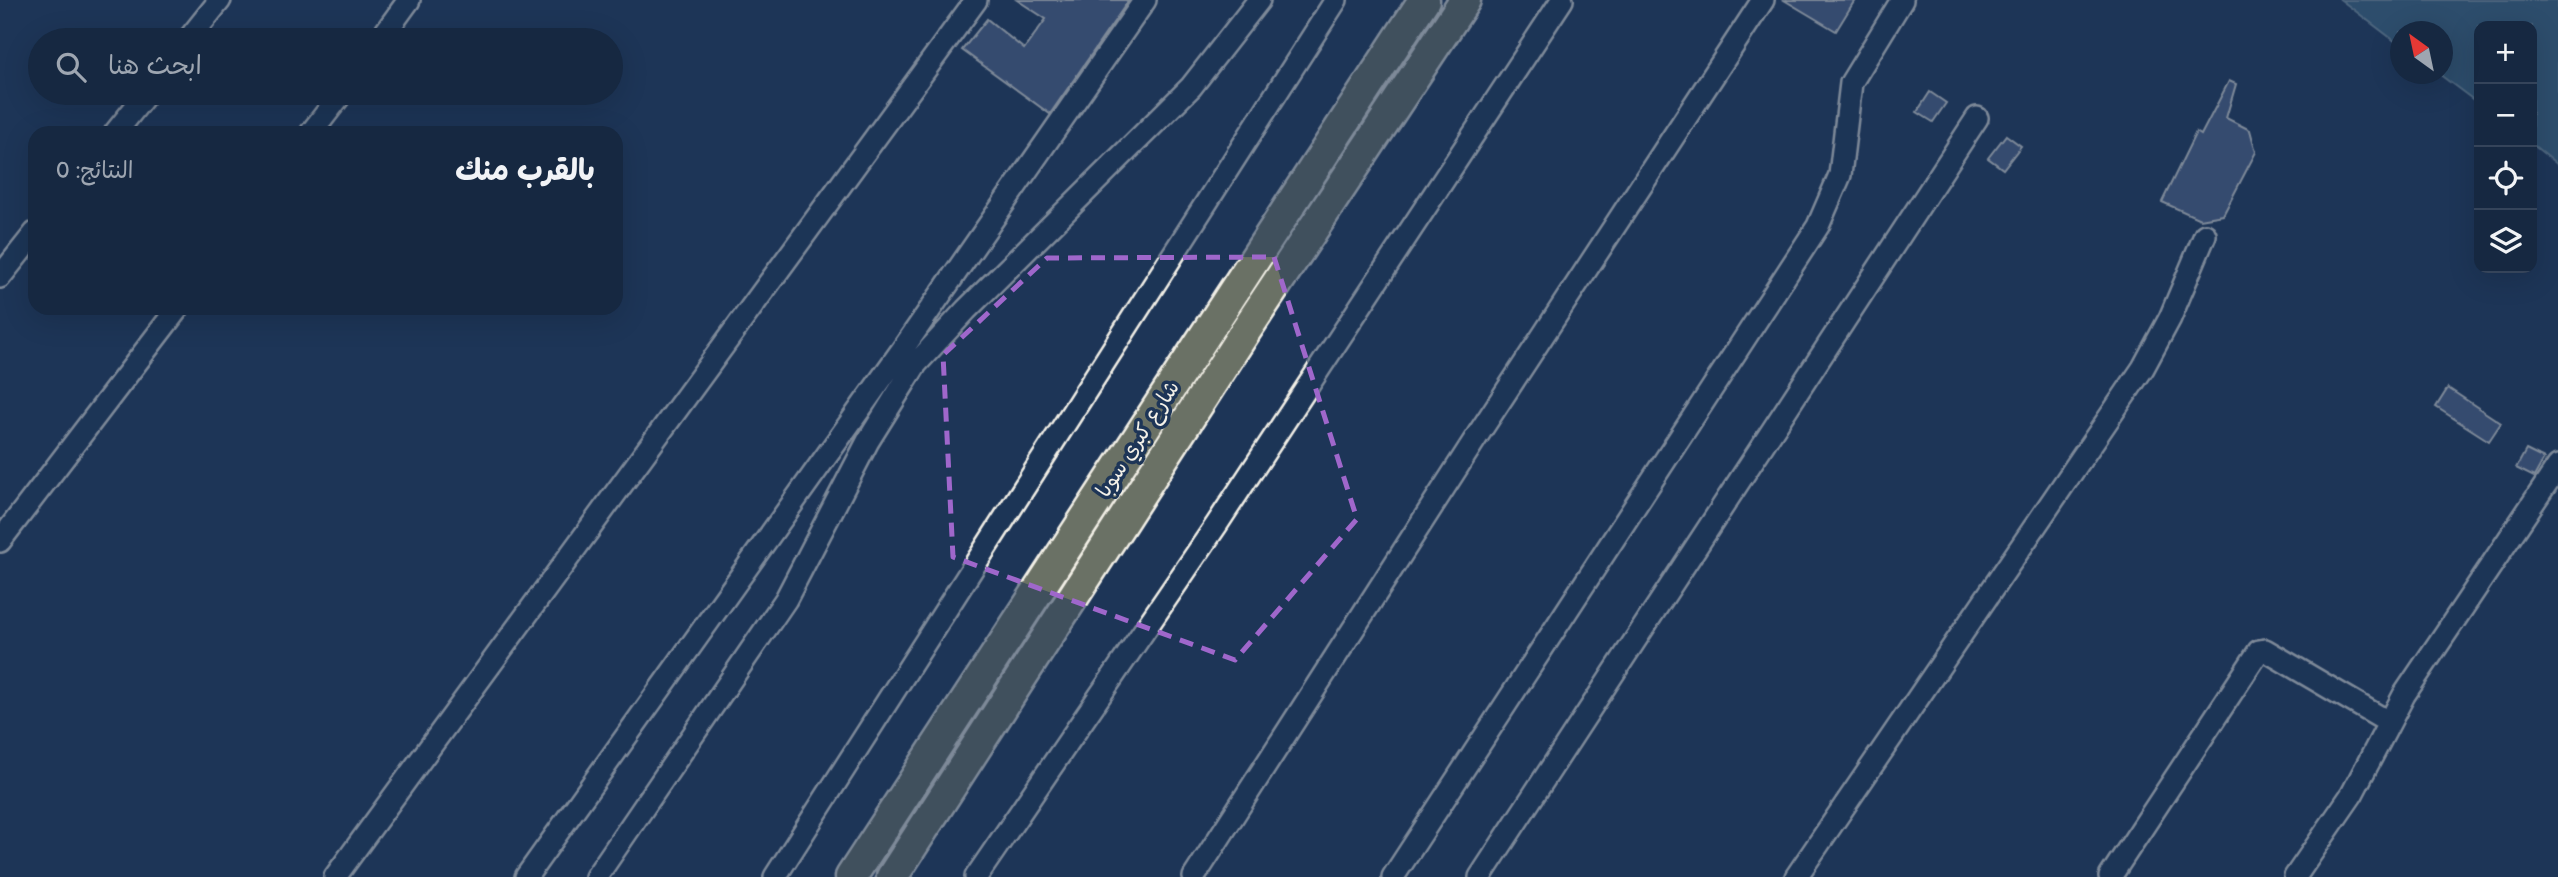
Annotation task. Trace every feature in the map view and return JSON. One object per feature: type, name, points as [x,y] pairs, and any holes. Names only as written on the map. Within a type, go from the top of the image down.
[{"type":"highway","name":"شارع كبري سوبا","points":[[851,877],[1424,0]]},
{"type":"highway","name":"شارع كبري سوبا","points":[[892,877],[1246,330],[1465,0]]},
{"type":"street","points":[[198,28],[220,0]]},
{"type":"street","points":[[389,28],[409,0]]},
{"type":"street","points":[[335,877],[976,0]]},
{"type":"street","points":[[526,877],[902,350],[1144,0]]},
{"type":"street","points":[[596,877],[786,599],[868,441],[916,364],[965,310],[1191,87],[1259,0]]},
{"type":"street","points":[[775,877],[1336,0]]},
{"type":"street","points":[[976,877],[1217,524],[1562,0]]},
{"type":"street","points":[[1194,877],[1481,430],[1763,0]]},
{"type":"street","points":[[1394,877],[1818,226],[1833,197],[1840,175],[1852,83],[1902,0]]},
{"type":"street","points":[[121,126],[137,105]]},
{"type":"street","points":[[316,126],[333,105]]},
{"type":"street","points":[[1480,877],[1573,739],[1977,118]]},
{"type":"street","points":[[1796,877],[2143,368],[2170,317],[2204,234]]},
{"type":"street","points":[[0,277],[28,242]]},
{"type":"street","points":[[0,541],[173,315]]},
{"type":"street","points":[[2295,877],[2352,794],[2388,722],[2558,466]]},
{"type":"street","points":[[2110,877],[2259,651],[2265,650],[2388,722]]},
{"type":"highlighted area","points":[[1274,257],[1357,519],[1235,660],[953,557],[943,355],[1047,258]]},
{"type":"water","points":[[2341,0],[2558,0],[2558,165],[2537,148],[2537,21],[2474,21],[2474,100],[2452,84],[2453,21],[2390,21],[2390,37]]},
{"type":"building","points":[[1017,0],[1129,0],[1050,114],[962,50],[987,19],[1024,49],[1046,19]]},
{"type":"building","points":[[1784,0],[1855,0],[1836,31]]},
{"type":"building","points":[[2229,81],[2236,84],[2226,118],[2250,130],[2256,152],[2223,215],[2200,219],[2162,202],[2196,132],[2201,135]]},
{"type":"building","points":[[1930,92],[1946,103],[1933,122],[1917,112]]},
{"type":"building","points":[[2006,135],[2021,146],[2003,169],[1988,158]]},
{"type":"building","points":[[2448,388],[2501,423],[2489,441],[2436,407]]},
{"type":"building","points":[[2526,450],[2544,459],[2534,477],[2516,468]]}]
